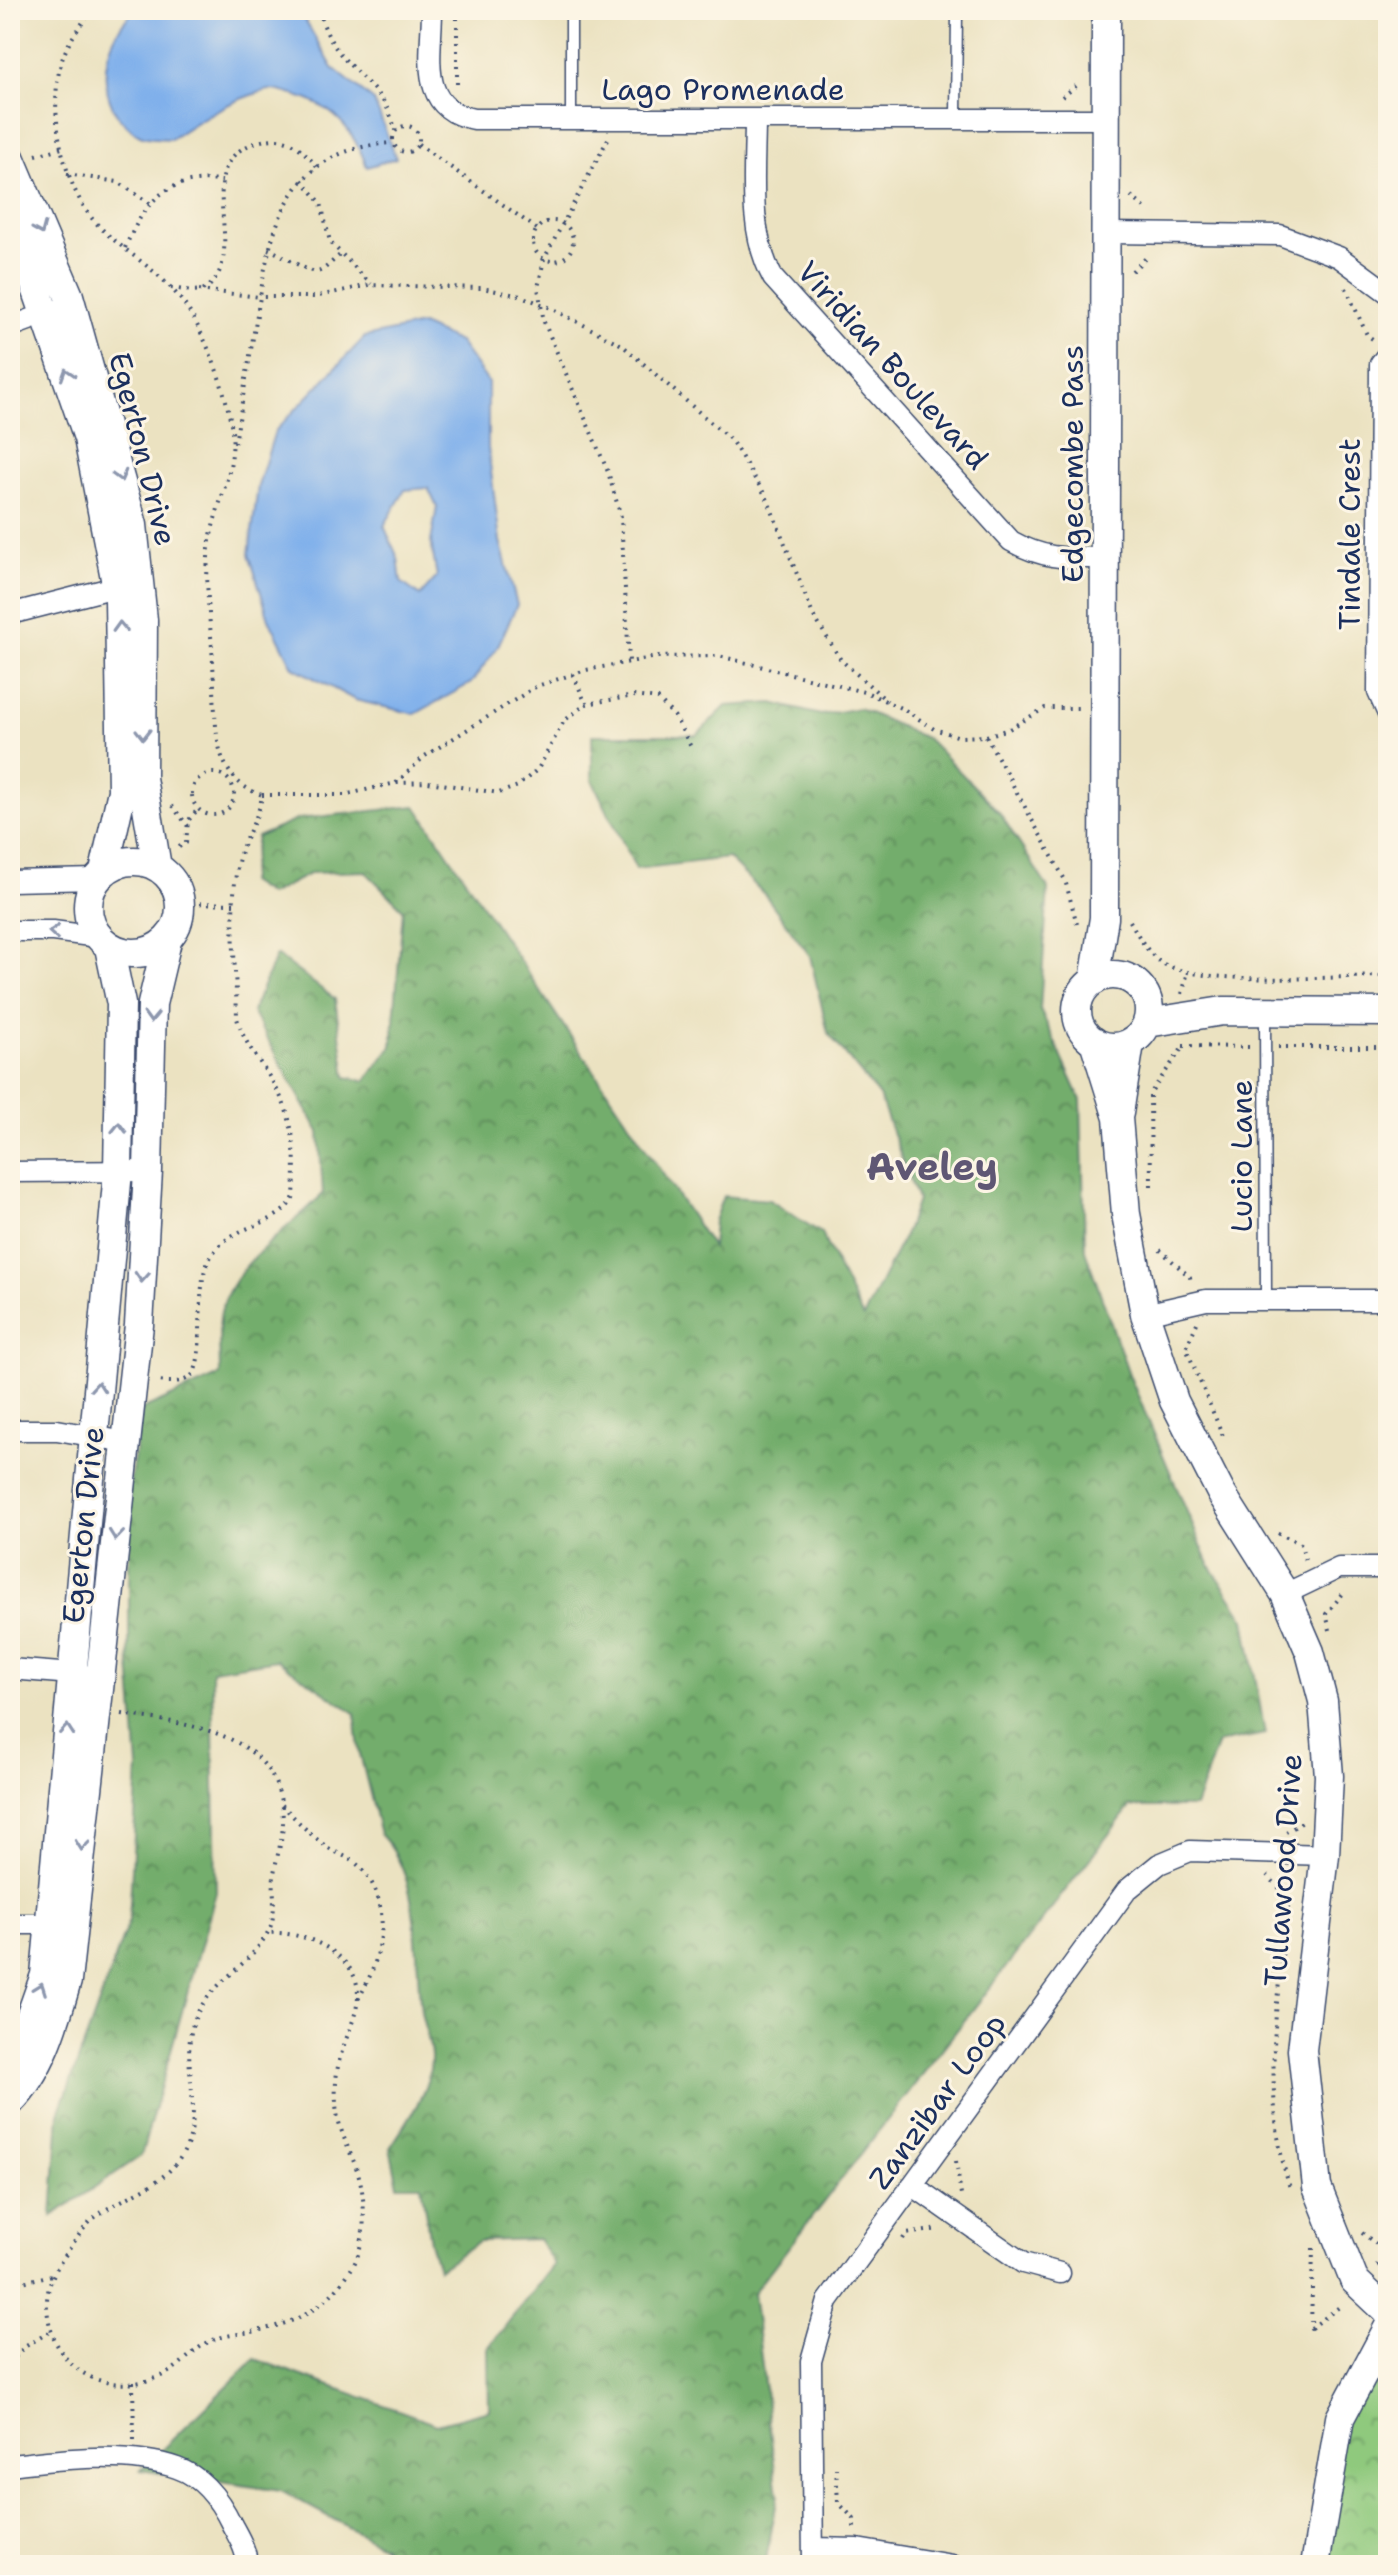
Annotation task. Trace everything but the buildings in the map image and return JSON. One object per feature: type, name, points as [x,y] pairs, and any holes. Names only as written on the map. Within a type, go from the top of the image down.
[{"type":"street","name":"Lago Promenade","points":[[432,10],[432,87],[439,103],[455,115],[474,119],[1107,119]]},
{"type":"street","name":"Edgecombe Pass","points":[[1106,10],[1105,707],[1116,918],[1135,986]]},
{"type":"street","name":"Viridian Boulevard","points":[[755,119],[755,225],[762,257],[773,278],[1011,541],[1034,554],[1106,558]]},
{"type":"street","name":"Egerton Drive","points":[[10,157],[133,525],[122,690],[122,791],[101,875]]},
{"type":"street","name":"Egerton Drive","points":[[10,213],[59,309]]},
{"type":"street","points":[[1107,233],[1280,235],[1339,257],[1388,293]]},
{"type":"street","points":[[10,327],[59,309]]},
{"type":"street","name":"Tindale Crest","points":[[1383,348],[1380,364],[1378,692],[1388,714]]},
{"type":"street","points":[[10,614],[127,583]]},
{"type":"street","name":"Egerton Drive","points":[[127,583],[143,620],[142,778],[160,859]]},
{"type":"street","points":[[10,881],[101,875],[130,861],[160,859],[181,901],[175,935],[139,954],[53,931],[10,931]]},
{"type":"street","points":[[101,875],[87,902],[91,927],[103,942]]},
{"type":"street","name":"Edgecombe Pass","points":[[1094,981],[1116,918]]},
{"type":"street","name":"Egerton Drive","points":[[10,2102],[23,2089],[53,2029],[67,1981],[139,1325],[148,1171],[152,1004],[175,935]]},
{"type":"street","name":"Egerton Drive","points":[[10,2059],[20,2046],[45,1975],[118,1171],[121,1004],[103,942]]},
{"type":"street","points":[[1223,1011],[1135,986],[1114,975],[1094,981],[1079,999],[1077,1011],[1079,1023],[1094,1041],[1112,1047],[1139,1033],[1223,1011],[1388,1012]]},
{"type":"street","points":[[1135,986],[1150,1013],[1139,1033]]},
{"type":"street","name":"Tullawood Drive","points":[[1118,1118],[1139,1033]]},
{"type":"street","name":"Tullawood Drive","points":[[1094,1041],[1118,1118],[1126,1214],[1145,1314],[1174,1401],[1221,1493],[1285,1594],[1310,1652],[1323,1701],[1329,1776],[1325,1855],[1302,2050],[1317,2187],[1354,2280],[1388,2312]]},
{"type":"street","points":[[10,1172],[148,1171]]},
{"type":"street","points":[[1145,1314],[1194,1303],[1388,1300]]},
{"type":"street","points":[[10,1430],[57,1430],[126,1442]]},
{"type":"street","points":[[1285,1594],[1339,1568],[1388,1568]]},
{"type":"street","points":[[10,1669],[72,1672],[100,1677]]},
{"type":"street","name":"Zanzibar Loop","points":[[814,2557],[811,2361],[828,2301],[912,2185],[1127,1890],[1159,1864],[1190,1851],[1325,1855]]},
{"type":"street","points":[[10,1924],[50,1924]]},
{"type":"street","points":[[912,2185],[1023,2263],[1060,2273]]},
{"type":"street","points":[[1315,2565],[1340,2418],[1388,2328]]},
{"type":"street","points":[[10,2465],[87,2458],[178,2468],[206,2486],[224,2508],[247,2555],[247,2565]]},
{"type":"street","points":[[814,2557],[853,2549],[952,2565]]},
{"type":"lane","points":[[571,10],[571,119]]},
{"type":"lane","points":[[956,119],[957,10]]},
{"type":"lane","name":"Lucio Lane","points":[[1265,1011],[1266,1300]]},
{"type":"path","points":[[92,10],[63,58],[59,78],[59,123],[67,174],[76,196],[96,223],[170,288],[191,315],[220,380],[234,448]]},
{"type":"path","points":[[320,10],[326,37],[335,50],[386,104],[396,130],[393,143]]},
{"type":"path","points":[[457,10],[457,88]]},
{"type":"path","points":[[1061,97],[1081,81]]},
{"type":"path","points":[[618,119],[544,259],[538,288],[544,322],[608,472],[621,517],[629,662]]},
{"type":"path","points":[[396,130],[404,126],[412,128],[418,135],[418,144]]},
{"type":"path","points":[[199,290],[208,286],[224,251],[224,225],[219,206],[222,181],[235,156],[268,139],[292,142],[317,167]]},
{"type":"path","points":[[418,144],[405,152],[393,143],[368,144],[337,154],[317,167],[286,201],[268,249],[229,483],[209,546],[207,591],[216,725],[222,755],[230,776],[234,794],[230,807],[218,815],[198,809],[192,797],[198,778],[211,772],[230,776],[262,795],[344,795],[396,783],[440,783],[482,793],[499,793],[518,786],[538,769],[564,721],[586,704],[634,696],[658,699],[675,717],[691,747]]},
{"type":"path","points":[[418,144],[537,229]]},
{"type":"path","points":[[67,174],[118,182],[151,204]]},
{"type":"path","points":[[302,180],[318,196],[330,242],[340,255],[366,275],[371,285]]},
{"type":"path","points":[[125,248],[151,204],[173,184],[222,181]]},
{"type":"path","points":[[1126,277],[1152,252],[1151,213],[1129,194]]},
{"type":"path","points":[[548,222],[563,223],[573,236],[572,249],[558,260],[544,259],[533,242],[537,229],[548,222]]},
{"type":"path","points":[[268,249],[288,256],[313,272],[319,272],[340,255]]},
{"type":"path","points":[[1343,282],[1367,335],[1383,348]]},
{"type":"path","points":[[170,288],[260,297],[314,297],[371,285],[482,288],[541,304],[622,345],[731,440],[767,498],[813,615],[841,660],[887,701]]},
{"type":"path","points":[[396,783],[425,756],[537,686],[573,674],[657,657],[719,656],[868,693],[934,729],[960,737],[986,736],[1009,729],[1045,708],[1105,707]]},
{"type":"path","points":[[573,674],[586,704]]},
{"type":"path","points":[[150,1381],[176,1382],[190,1378],[195,1372],[199,1360],[200,1295],[206,1266],[226,1238],[278,1214],[294,1197],[295,1148],[291,1122],[276,1088],[241,1033],[237,1018],[236,904],[239,856],[260,815],[262,795]]},
{"type":"path","points":[[175,935],[192,903],[190,891],[160,859],[162,842],[165,850],[182,846],[187,840],[188,821],[198,809]]},
{"type":"path","points":[[192,903],[236,904]]},
{"type":"path","points":[[1116,918],[1161,962],[1200,976],[1388,976]]},
{"type":"path","points":[[1151,1200],[1150,1094],[1183,1047]]},
{"type":"path","points":[[1157,1240],[1160,1252],[1190,1277],[1197,1324],[1186,1348],[1226,1443]]},
{"type":"path","points":[[1271,1529],[1301,1544],[1309,1574],[1336,1602]]},
{"type":"path","points":[[97,1712],[177,1722],[246,1745],[273,1778],[280,1803],[281,1842],[274,1871],[273,1920],[268,1933],[199,2008],[191,2039],[193,2121],[190,2139],[177,2162],[141,2193],[95,2217],[52,2275],[47,2297],[49,2332],[69,2366],[116,2382],[139,2382],[182,2364],[212,2340],[305,2317],[331,2296],[353,2267],[361,2245],[359,2175],[336,2107],[341,2055],[353,2025],[355,1980],[345,1964],[323,1946],[297,1934],[268,1933]]},
{"type":"path","points":[[280,1803],[325,1846],[360,1866],[374,1891],[383,1925],[380,1953],[375,1969],[356,2003]]},
{"type":"path","points":[[1266,1874],[1289,1898],[1274,2032],[1275,2107],[1293,2196]]},
{"type":"path","points":[[897,2245],[906,2234],[938,2231],[962,2194],[956,2160]]},
{"type":"path","points":[[1313,2245],[1311,2328],[1363,2289],[1387,2252]]},
{"type":"path","points":[[10,2285],[52,2275]]},
{"type":"path","points":[[10,2363],[23,2348],[49,2332]]},
{"type":"path","points":[[835,2457],[838,2502],[854,2519],[853,2549]]},
{"type":"green space","points":[[772,703],[821,715],[859,708],[928,739],[999,812],[1048,888],[1040,1009],[1081,1100],[1085,1250],[1130,1377],[1209,1564],[1245,1619],[1265,1734],[1218,1743],[1195,1807],[1130,1807],[753,2293],[778,2495],[765,2565],[386,2565],[383,2546],[281,2491],[141,2470],[255,2359],[437,2424],[489,2410],[488,2348],[554,2264],[538,2239],[479,2241],[438,2269],[430,2242],[421,2185],[398,2185],[390,2148],[422,2094],[431,2059],[421,2011],[410,1894],[394,1852],[380,1834],[359,1750],[355,1713],[277,1660],[212,1670],[216,1892],[141,2156],[52,2216],[59,2114],[129,1920],[138,1767],[129,1651],[129,1488],[142,1410],[220,1375],[220,1318],[234,1282],[261,1250],[323,1194],[319,1132],[252,1012],[276,955],[335,999],[346,1077],[365,1081],[392,1046],[403,909],[365,871],[311,873],[269,895],[249,882],[257,837],[299,819],[416,806],[712,1247],[714,1221],[723,1196],[769,1200],[821,1233],[863,1318],[907,1229],[917,1200],[879,1096],[828,1033],[810,956],[765,895],[728,858],[636,869],[592,780],[592,735],[697,735],[726,706]]},
{"type":"green space","points":[[1388,2344],[1388,2565],[1314,2565],[1340,2415]]},
{"type":"water","points":[[135,10],[299,10],[333,68],[374,101],[396,158],[367,167],[355,140],[329,111],[305,99],[274,90],[228,105],[171,139],[140,135],[124,124],[114,109],[106,75],[113,40]]},
{"type":"water","points":[[421,325],[459,342],[488,382],[488,448],[500,541],[517,605],[497,648],[471,683],[415,714],[355,700],[293,667],[269,619],[249,554],[258,486],[275,431],[365,337]],"holes":[[[428,488],[437,507],[431,542],[437,577],[420,596],[401,582],[398,558],[384,526],[405,490]]]},
{"type":"district","name":"Aveley","points":[[932,1166]]}]
